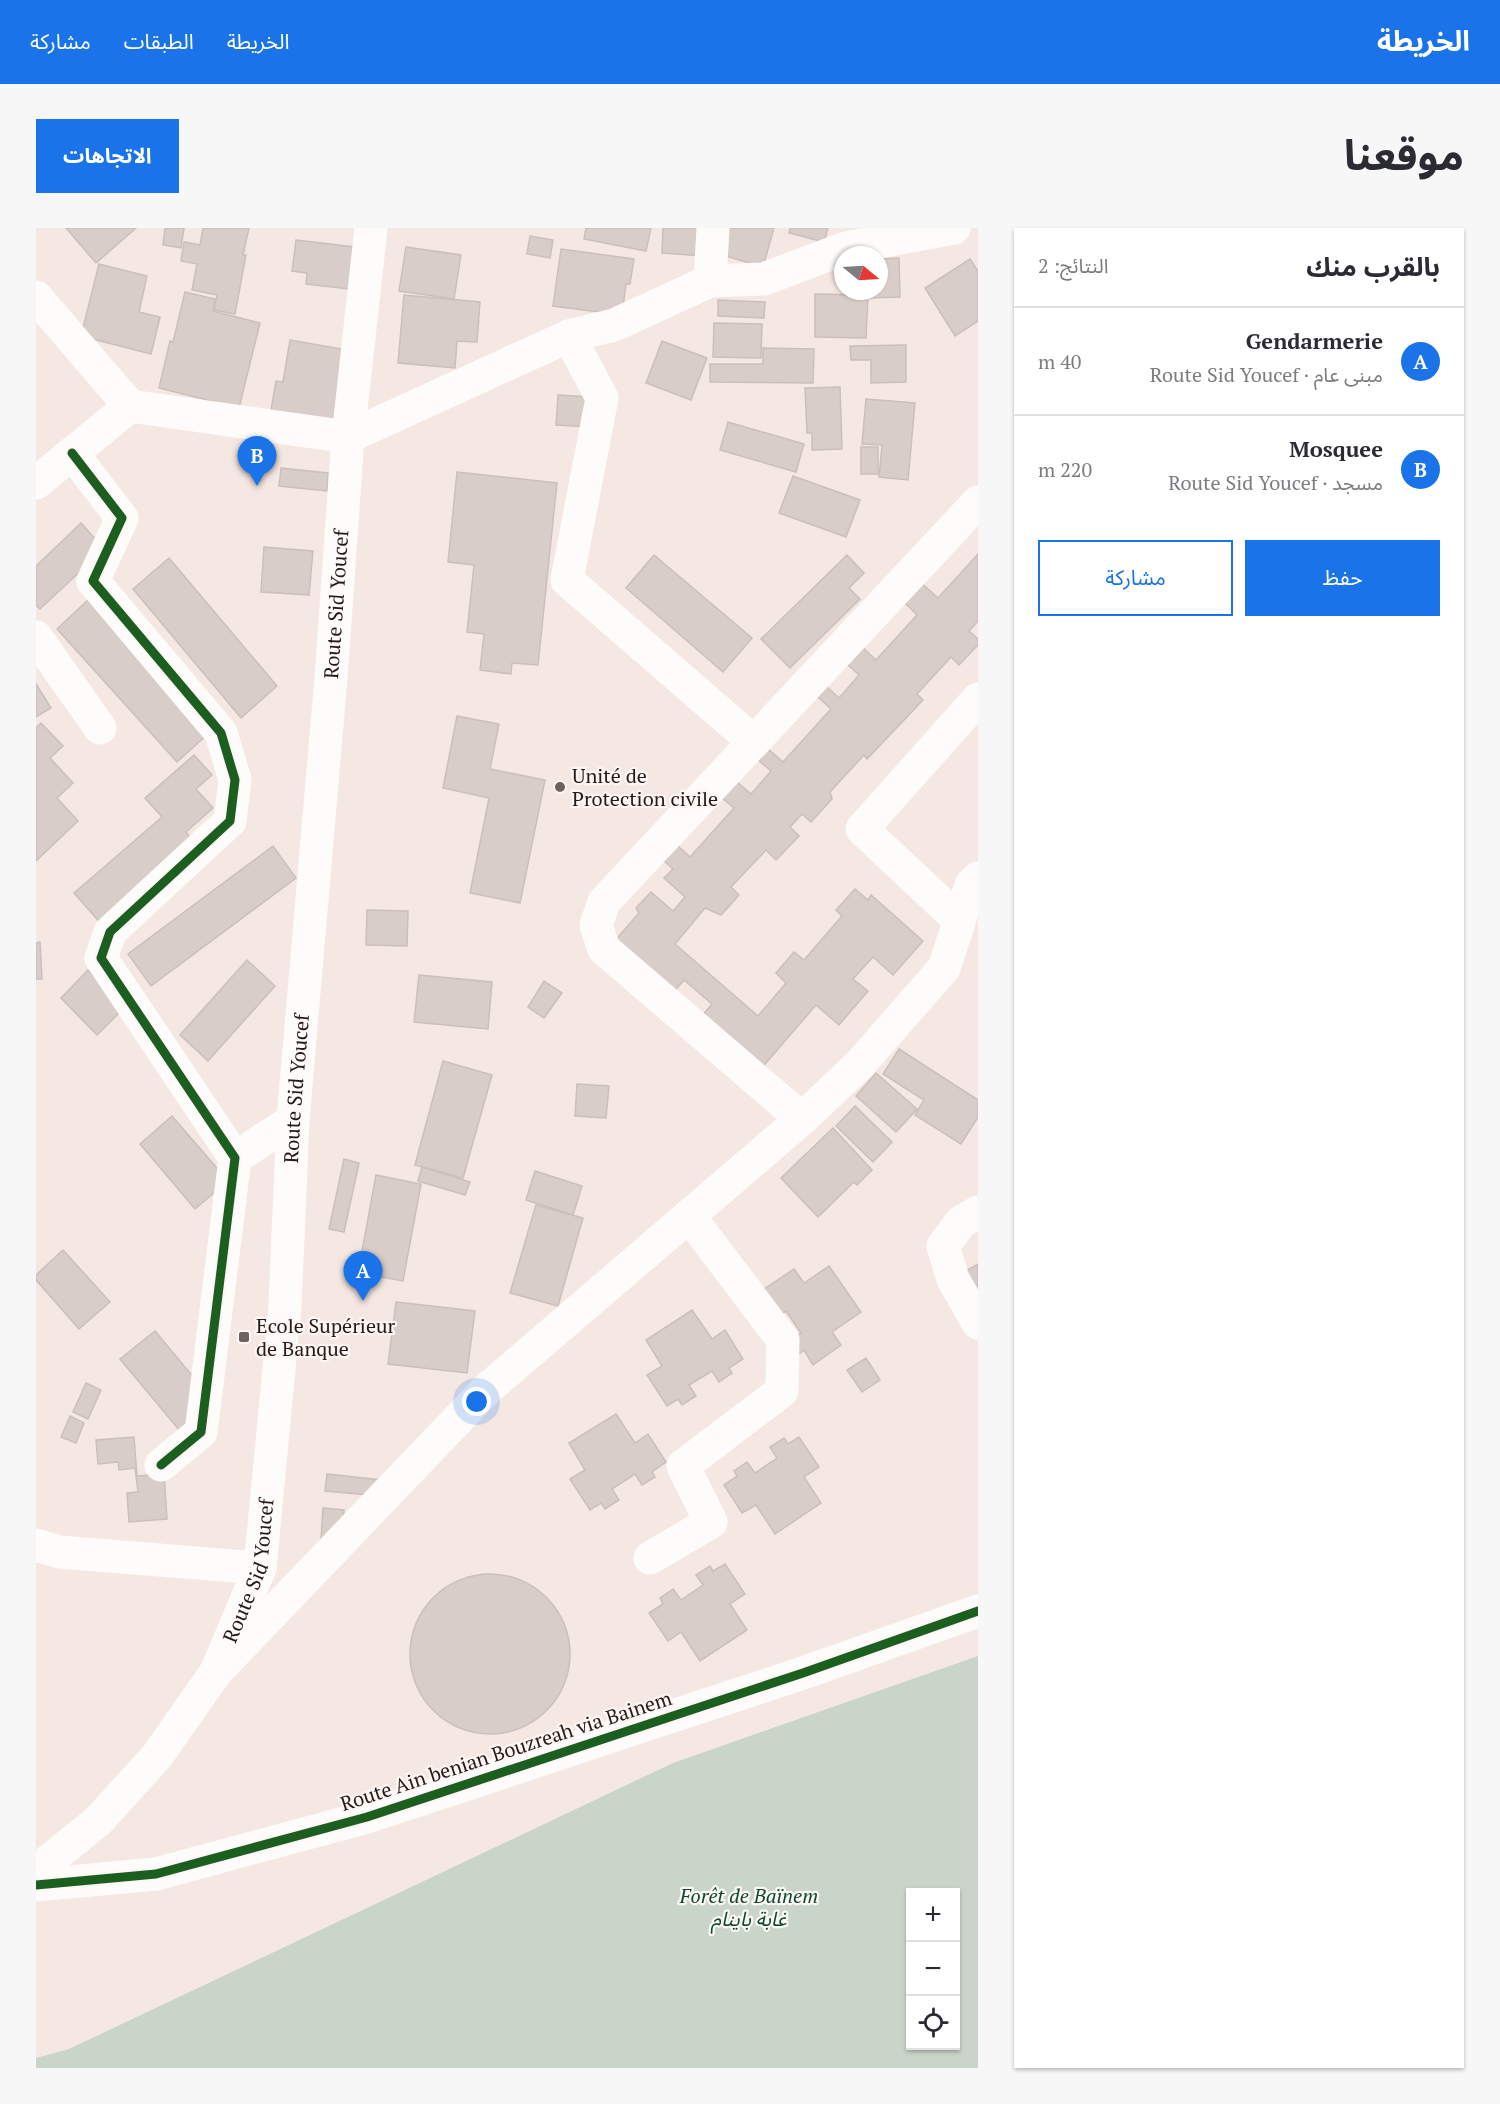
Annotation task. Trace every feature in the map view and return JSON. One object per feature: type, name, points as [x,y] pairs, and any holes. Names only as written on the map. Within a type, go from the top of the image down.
[{"type":"street","name":"Route Sid Youcef","points":[[36,1871],[98,1821],[157,1756],[216,1672],[260,1568],[285,1306],[293,1120],[331,678],[348,437],[371,228]]},
{"type":"street","points":[[710,281],[713,228]]},
{"type":"street","points":[[36,297],[130,406],[348,437],[569,336],[614,325],[710,281],[764,279],[846,248],[954,228]]},
{"type":"street","points":[[569,336],[602,398],[567,579],[754,742]]},
{"type":"street","points":[[36,483],[130,406]]},
{"type":"street","points":[[72,453],[122,518],[93,581],[221,733],[235,780],[230,821],[110,932],[101,958],[235,1158],[201,1432],[161,1465]]},
{"type":"street","points":[[802,1119],[603,949],[596,925],[604,902],[978,502]]},
{"type":"street","points":[[36,638],[100,728]]},
{"type":"street","points":[[959,920],[862,829],[978,699]]},
{"type":"street","points":[[216,1672],[486,1390],[802,1119],[860,1064],[944,968],[971,885],[978,878]]},
{"type":"street","points":[[235,1158],[293,1120]]},
{"type":"street","points":[[978,1212],[961,1222],[943,1246],[953,1279],[978,1323]]},
{"type":"street","points":[[650,1558],[711,1522],[682,1466],[782,1391],[783,1340],[689,1216]]},
{"type":"street","points":[[36,1545],[60,1552],[260,1568]]},
{"type":"street","name":"Route Ain benian Bouzreah via Bainem","points":[[36,1885],[156,1874],[367,1817],[803,1673],[978,1611]]},
{"type":"green space","name":"Forêt de Baïnem غابة باينام","points":[[978,1656],[978,2068],[36,2068],[36,2058],[69,2049],[673,1763]]},
{"type":"building","points":[[66,228],[136,228],[96,263]]},
{"type":"building","points":[[165,228],[184,228],[181,248],[163,245]]},
{"type":"building","points":[[203,228],[249,228],[235,314],[214,310],[217,295],[192,290],[197,264],[181,261],[184,242],[200,245]]},
{"type":"building","points":[[586,228],[651,228],[646,251],[584,239]]},
{"type":"building","points":[[663,228],[705,228],[704,256],[662,253]]},
{"type":"building","points":[[727,228],[774,228],[763,267],[719,254]]},
{"type":"building","points":[[790,228],[828,228],[824,242],[789,233]]},
{"type":"building","points":[[530,236],[553,240],[550,258],[527,254]]},
{"type":"building","points":[[296,240],[363,248],[358,290],[306,284],[307,273],[292,271]]},
{"type":"building","points":[[406,247],[461,255],[454,299],[399,291]]},
{"type":"building","points":[[561,249],[634,259],[630,284],[626,284],[622,315],[553,306]]},
{"type":"building","points":[[899,258],[900,297],[888,297],[888,259]]},
{"type":"building","points":[[970,259],[978,271],[978,321],[955,336],[925,288]]},
{"type":"building","points":[[99,264],[147,276],[139,312],[160,317],[151,354],[81,336]]},
{"type":"building","points":[[185,292],[215,299],[213,311],[260,323],[239,408],[159,388]]},
{"type":"building","points":[[815,294],[834,294],[834,300],[868,300],[866,338],[815,337]]},
{"type":"building","points":[[404,295],[480,302],[477,342],[457,341],[455,368],[398,363]]},
{"type":"building","points":[[718,300],[765,302],[764,318],[718,316]]},
{"type":"building","points":[[714,323],[762,324],[761,358],[713,357]]},
{"type":"building","points":[[290,340],[359,352],[347,423],[271,410],[276,381],[283,382]]},
{"type":"building","points":[[662,341],[707,358],[691,400],[646,383]]},
{"type":"building","points":[[906,345],[906,382],[871,383],[871,360],[851,360],[850,346]]},
{"type":"building","points":[[763,348],[814,349],[813,383],[710,382],[710,364],[763,364]]},
{"type":"building","points":[[840,387],[842,449],[812,450],[812,433],[807,433],[805,388]]},
{"type":"building","points":[[558,395],[592,397],[590,427],[556,425]]},
{"type":"building","points":[[866,399],[915,403],[908,480],[879,477],[882,445],[862,444]]},
{"type":"building","points":[[728,422],[804,444],[796,472],[720,450]]},
{"type":"building","points":[[861,447],[878,447],[878,474],[861,474]]},
{"type":"building","points":[[281,468],[328,473],[327,491],[279,486]]},
{"type":"building","points":[[457,472],[557,483],[538,665],[512,663],[511,674],[480,670],[484,634],[467,632],[474,565],[448,562]]},
{"type":"building","points":[[793,476],[860,500],[846,537],[779,513]]},
{"type":"building","points":[[81,523],[104,549],[40,609],[36,605],[36,566]]},
{"type":"building","points":[[264,547],[313,551],[309,595],[261,592]]},
{"type":"building","points":[[978,554],[978,621],[969,631],[978,639],[978,645],[959,665],[951,657],[917,694],[923,700],[867,759],[864,755],[830,792],[832,799],[811,822],[802,814],[790,827],[799,836],[776,860],[766,850],[731,887],[739,895],[721,915],[705,908],[675,944],[758,1016],[786,983],[776,973],[794,952],[804,960],[842,916],[836,910],[855,889],[868,900],[871,895],[923,941],[893,975],[873,957],[853,979],[868,991],[839,1025],[816,1005],[754,1077],[694,1025],[712,1004],[684,980],[672,994],[613,943],[639,913],[636,908],[651,892],[673,911],[685,897],[664,878],[673,869],[664,861],[677,845],[690,857],[734,808],[722,798],[737,782],[751,794],[771,771],[758,760],[768,749],[783,762],[831,709],[818,697],[827,687],[839,698],[859,675],[845,662],[860,645],[876,660],[917,615],[901,599],[918,580],[938,598]]},
{"type":"building","points":[[654,555],[752,638],[723,672],[626,588]]},
{"type":"building","points":[[847,555],[864,573],[849,588],[860,599],[790,668],[761,639]]},
{"type":"building","points":[[169,558],[277,686],[241,718],[133,589]]},
{"type":"building","points":[[88,600],[209,733],[177,762],[57,629]]},
{"type":"building","points":[[36,684],[51,708],[36,717]]},
{"type":"building","points":[[457,716],[499,724],[490,769],[545,780],[520,903],[470,893],[489,798],[443,788]]},
{"type":"building","points":[[41,723],[63,746],[50,758],[73,783],[57,798],[78,821],[36,861],[36,728]]},
{"type":"building","points":[[194,755],[212,775],[196,789],[213,808],[186,832],[197,846],[104,927],[74,893],[162,817],[145,798]]},
{"type":"building","points":[[273,846],[296,878],[151,986],[128,954]]},
{"type":"building","points":[[367,910],[408,911],[407,946],[366,945]]},
{"type":"building","points":[[40,942],[42,979],[36,979],[36,943]]},
{"type":"building","points":[[247,960],[275,986],[208,1061],[180,1035]]},
{"type":"building","points":[[88,970],[125,1007],[97,1035],[61,998]]},
{"type":"building","points":[[419,975],[492,982],[488,1029],[414,1022]]},
{"type":"building","points":[[544,981],[562,993],[544,1018],[528,1007]]},
{"type":"building","points":[[899,1049],[978,1100],[978,1117],[961,1144],[915,1115],[924,1100],[883,1074]]},
{"type":"building","points":[[443,1061],[492,1075],[463,1178],[415,1165]]},
{"type":"building","points":[[876,1073],[917,1109],[896,1132],[856,1096]]},
{"type":"building","points":[[577,1084],[609,1086],[606,1118],[575,1116]]},
{"type":"building","points":[[855,1106],[892,1142],[873,1162],[836,1126]]},
{"type":"building","points":[[172,1116],[228,1181],[195,1209],[140,1144]]},
{"type":"building","points":[[833,1128],[872,1170],[857,1185],[854,1182],[818,1217],[781,1178]]},
{"type":"building","points":[[344,1159],[359,1163],[344,1232],[329,1229]]},
{"type":"building","points":[[422,1167],[470,1182],[465,1195],[418,1181]]},
{"type":"building","points":[[535,1171],[582,1186],[573,1215],[526,1200]]},
{"type":"building","points":[[376,1175],[421,1184],[403,1281],[358,1273]]},
{"type":"building","points":[[536,1205],[583,1218],[558,1306],[510,1293]]},
{"type":"building","points":[[63,1250],[110,1302],[79,1329],[36,1280],[36,1275]]},
{"type":"building","points":[[978,1264],[978,1301],[962,1273]]},
{"type":"building","points":[[829,1266],[861,1312],[832,1332],[841,1345],[813,1365],[804,1350],[799,1354],[790,1341],[801,1333],[786,1311],[775,1318],[764,1289],[794,1269],[804,1283]]},
{"type":"building","points":[[396,1302],[475,1311],[467,1373],[388,1364]]},
{"type":"building","points":[[692,1310],[712,1339],[725,1330],[743,1359],[729,1368],[732,1373],[719,1382],[712,1371],[689,1385],[696,1396],[682,1405],[678,1399],[667,1406],[647,1375],[662,1366],[646,1340]]},
{"type":"building","points":[[155,1331],[214,1402],[180,1431],[120,1359]]},
{"type":"building","points":[[866,1358],[880,1380],[862,1392],[847,1370]]},
{"type":"building","points":[[86,1383],[101,1390],[88,1419],[73,1412]]},
{"type":"building","points":[[616,1414],[635,1443],[648,1434],[666,1462],[652,1472],[655,1477],[642,1485],[635,1474],[612,1489],[619,1500],[605,1509],[601,1503],[590,1510],[570,1479],[585,1470],[569,1443]]},
{"type":"building","points":[[70,1416],[84,1423],[76,1443],[61,1437]]},
{"type":"building","points":[[134,1437],[137,1476],[164,1474],[167,1519],[129,1522],[127,1493],[138,1492],[135,1468],[119,1470],[118,1462],[98,1464],[96,1440]]},
{"type":"building","points":[[799,1437],[819,1467],[804,1477],[821,1503],[775,1534],[756,1505],[742,1513],[724,1485],[737,1476],[734,1471],[747,1462],[755,1473],[777,1458],[770,1447],[784,1438],[788,1444]]},
{"type":"building","points":[[327,1474],[382,1480],[380,1496],[325,1491]]},
{"type":"building","points":[[323,1508],[344,1510],[342,1541],[321,1540]]},
{"type":"building","points":[[725,1564],[745,1594],[730,1604],[747,1630],[700,1661],[681,1632],[668,1641],[649,1613],[663,1604],[660,1598],[673,1589],[681,1600],[703,1585],[696,1575],[710,1566],[713,1571]]},
{"type":"building","points":[[490,1574],[521,1580],[547,1597],[564,1623],[570,1654],[564,1685],[547,1711],[521,1728],[490,1734],[459,1728],[433,1711],[416,1685],[410,1654],[416,1623],[433,1597],[459,1580]]},
{"type":"cycle path","points":[[72,453],[122,518],[93,581],[221,733],[235,780],[230,821],[110,932],[101,958],[235,1158],[201,1432],[161,1465]]},
{"type":"cycle path","points":[[36,1885],[156,1874],[367,1817],[803,1673],[978,1611]]},
{"type":"place","name":"Mosquee","points":[[257,486]]},
{"type":"place","name":"Unité de Protection civile","points":[[560,787]]},
{"type":"place","name":"Gendarmerie","points":[[363,1301]]},
{"type":"place","name":"Ecole Supérieur de Banque","points":[[244,1337]]}]
